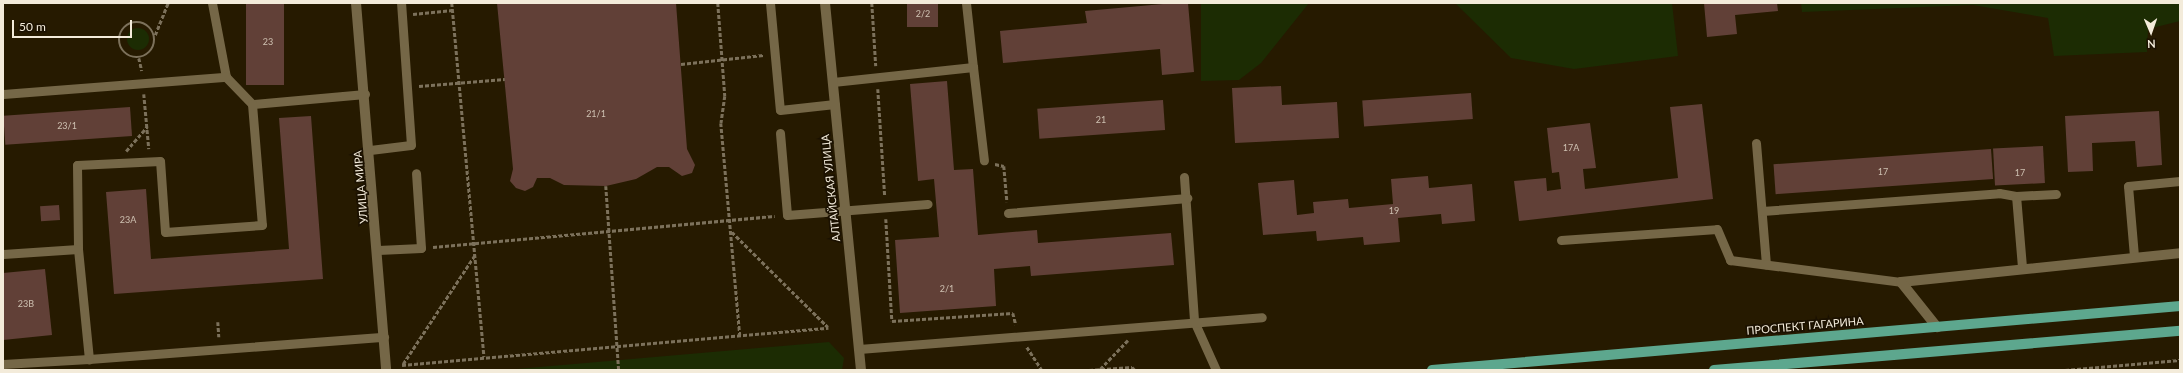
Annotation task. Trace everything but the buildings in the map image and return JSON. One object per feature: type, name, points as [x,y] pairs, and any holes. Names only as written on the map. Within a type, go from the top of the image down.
[{"type":"main road","name":"ПРОСПЕКТ ГАГАРИНА","points":[[1432,370],[2180,306]]},
{"type":"main road","points":[[1714,370],[2180,331]]},
{"type":"street","name":"УЛИЦА МИРА","points":[[356,3],[370,150],[386,370]]},
{"type":"street","name":"АЛТАЙСКАЯ УЛИЦА","points":[[825,3],[861,370]]},
{"type":"street","points":[[1901,282],[2022,267],[2180,253]]},
{"type":"street","points":[[1901,282],[1937,327]]},
{"type":"lane","points":[[89,359],[78,249],[77,166],[160,161],[165,232],[262,225],[252,104],[226,77],[212,3]]},
{"type":"lane","points":[[370,150],[411,145],[401,3]]},
{"type":"lane","points":[[770,3],[780,110],[835,104]]},
{"type":"lane","points":[[966,3],[984,160]]},
{"type":"lane","points":[[833,82],[973,67]]},
{"type":"lane","points":[[3,94],[226,77]]},
{"type":"lane","points":[[252,104],[365,94]]},
{"type":"lane","points":[[780,133],[787,215],[846,209],[928,204]]},
{"type":"lane","points":[[1756,143],[1766,265]]},
{"type":"lane","points":[[378,250],[421,248],[416,174]]},
{"type":"lane","points":[[1184,177],[1187,198],[1194,320],[1216,370]]},
{"type":"lane","points":[[2134,256],[2128,186],[2180,181]]},
{"type":"lane","points":[[1762,211],[1999,193],[2016,196],[2056,194]]},
{"type":"lane","points":[[2016,196],[2022,267]]},
{"type":"lane","points":[[1008,213],[1187,198]]},
{"type":"lane","points":[[1561,240],[1717,229],[1730,260],[1901,282]]},
{"type":"lane","points":[[3,254],[78,249]]},
{"type":"lane","points":[[859,349],[1137,324],[1262,317]]},
{"type":"lane","points":[[3,364],[384,337]]},
{"type":"path","points":[[155,35],[150,26],[140,22],[130,23],[122,30],[119,39],[122,49],[129,56],[139,58],[149,54],[155,46],[155,35],[168,3]]},
{"type":"path","points":[[452,3],[484,357]]},
{"type":"path","points":[[718,3],[725,96],[721,123],[731,220],[740,335]]},
{"type":"path","points":[[872,3],[892,321],[1013,313],[1020,335],[1042,370]]},
{"type":"path","points":[[402,15],[453,10]]},
{"type":"path","points":[[681,64],[774,54]]},
{"type":"path","points":[[139,58],[144,84],[150,162]]},
{"type":"path","points":[[407,87],[504,79]]},
{"type":"path","points":[[114,164],[147,127]]},
{"type":"path","points":[[984,160],[1004,166],[1008,213]]},
{"type":"path","points":[[606,186],[619,370]]},
{"type":"path","points":[[421,248],[787,215]]},
{"type":"path","points":[[475,255],[402,364],[828,328],[732,232]]},
{"type":"path","points":[[1100,369],[1126,344],[1137,324]]},
{"type":"path","points":[[2065,370],[2180,360]]},
{"type":"path","points":[[1089,370],[1135,370]]},
{"type":"green space","points":[[1201,3],[1309,3],[1261,63],[1239,80],[1201,81]]},
{"type":"green space","points":[[1455,3],[1672,3],[1678,56],[1574,69],[1511,58]]},
{"type":"green space","points":[[1801,3],[2180,3],[2180,21],[2148,29],[2147,52],[2054,56],[2048,18],[1973,5],[1802,12]]},
{"type":"green space","points":[[138,28],[146,31],[149,39],[146,47],[138,50],[130,47],[127,39],[130,31]]},
{"type":"green space","points":[[829,342],[844,358],[842,370],[504,370]]}]
